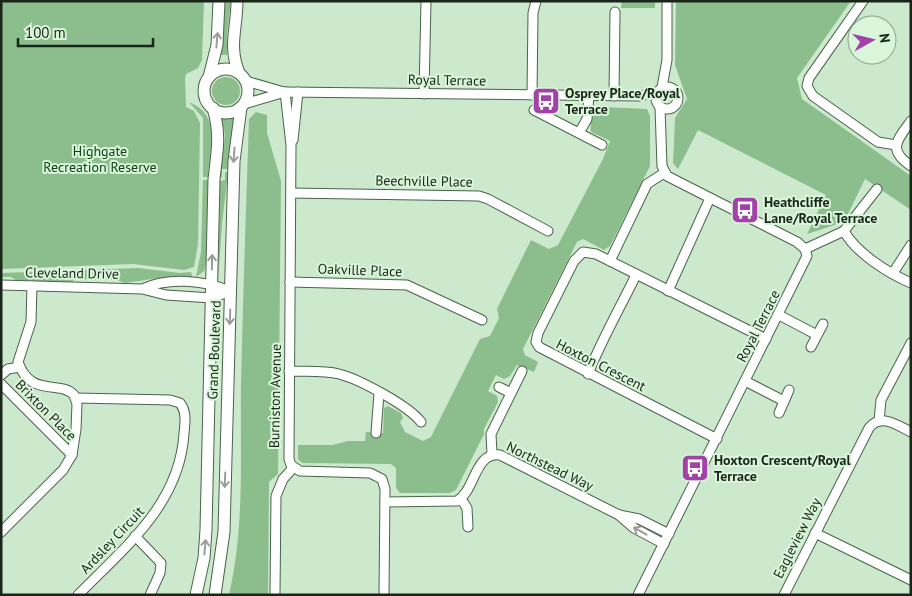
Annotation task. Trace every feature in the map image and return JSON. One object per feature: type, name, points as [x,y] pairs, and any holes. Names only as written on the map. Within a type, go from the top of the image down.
[{"type":"street","points":[[219,1],[216,45],[209,77],[204,88],[204,95],[213,108],[224,113],[230,113],[243,105],[248,93],[234,59],[232,43],[237,1]]},
{"type":"street","points":[[424,94],[426,1]]},
{"type":"street","points":[[532,95],[533,13],[536,1]]},
{"type":"street","points":[[667,1],[667,60],[660,90],[659,105],[663,132],[664,173],[670,178],[797,242],[806,249],[844,231],[877,189]]},
{"type":"street","points":[[863,1],[809,78],[808,89],[813,96],[878,142],[896,145]]},
{"type":"street","points":[[614,96],[615,12]]},
{"type":"street","points":[[663,132],[678,98],[667,60]]},
{"type":"street","points":[[209,77],[218,70],[225,69],[242,77]]},
{"type":"street","name":"Royal Terrace","points":[[242,77],[285,92]]},
{"type":"street","points":[[660,90],[674,88]]},
{"type":"street","name":"Royal Terrace","points":[[243,105],[285,92],[640,96],[660,90]]},
{"type":"street","name":"Burniston Avenue","points":[[285,92],[292,145],[288,452],[293,468]]},
{"type":"street","name":"Burniston Avenue","points":[[292,145],[296,126],[298,92]]},
{"type":"street","points":[[579,133],[587,119],[589,96]]},
{"type":"street","name":"Royal Terrace","points":[[640,96],[659,105]]},
{"type":"street","name":"Grand Boulevard","points":[[215,595],[224,532],[234,161],[243,105]]},
{"type":"street","points":[[659,105],[666,109],[673,107]]},
{"type":"street","name":"Grand Boulevard","points":[[196,595],[204,558],[206,530],[214,179],[219,145],[218,127],[213,108]]},
{"type":"street","points":[[534,110],[602,145]]},
{"type":"street","points":[[911,121],[896,145],[899,156],[911,166]]},
{"type":"street","points":[[610,261],[647,184],[664,173]]},
{"type":"street","name":"Beechville Place","points":[[291,193],[479,196],[548,230]]},
{"type":"street","points":[[668,291],[710,198]]},
{"type":"street","points":[[844,231],[852,245],[884,269],[911,283]]},
{"type":"street","points":[[893,273],[911,245]]},
{"type":"street","name":"Royal Terrace","points":[[638,595],[779,315],[806,259],[806,249]]},
{"type":"street","name":"Hoxton Crescent","points":[[717,439],[544,352],[537,344],[536,338],[577,256],[583,252],[591,252],[766,340]]},
{"type":"street","points":[[588,374],[602,340],[612,325],[618,308],[636,275]]},
{"type":"street","name":"Cleveland Drive","points":[[142,289],[163,282],[212,284],[230,291]]},
{"type":"street","name":"Oakville Place","points":[[290,282],[408,285],[482,320]]},
{"type":"street","name":"Cleveland Drive","points":[[1,286],[142,289],[166,295],[212,298],[230,291]]},
{"type":"street","points":[[1,375],[8,370],[20,366],[18,358],[31,322],[32,286]]},
{"type":"street","points":[[779,315],[817,335]]},
{"type":"street","points":[[812,347],[823,324]]},
{"type":"street","points":[[911,343],[881,400],[879,421],[891,422],[911,432]]},
{"type":"street","name":"Ardsley Circuit","points":[[20,366],[37,385],[69,390],[76,398],[170,400],[180,404],[184,410],[182,452],[176,476],[153,517],[78,595]]},
{"type":"street","points":[[289,371],[338,374],[408,408],[421,422]]},
{"type":"street","points":[[492,454],[491,434],[522,372]]},
{"type":"street","points":[[745,382],[784,401]]},
{"type":"street","name":"Brixton Place","points":[[1,384],[72,455]]},
{"type":"street","points":[[499,387],[511,393]]},
{"type":"street","points":[[778,412],[789,390]]},
{"type":"street","points":[[376,433],[379,393]]},
{"type":"street","points":[[1,532],[63,470],[72,455],[76,428],[76,398]]},
{"type":"street","name":"Eagleview Way","points":[[784,595],[869,428],[879,421]]},
{"type":"street","name":"Northstead Way","points":[[461,498],[482,462],[492,454],[506,457],[619,514],[639,519],[669,534]]},
{"type":"street","points":[[275,595],[276,496],[283,480],[293,468],[304,472],[375,474],[384,482],[384,595]]},
{"type":"street","points":[[385,502],[451,502],[461,498],[466,508],[468,527]]},
{"type":"street","name":"Northstead Way","points":[[619,514],[634,528],[664,544]]},
{"type":"street","points":[[815,532],[911,580]]},
{"type":"street","points":[[136,536],[161,563],[160,573],[150,595]]},
{"type":"green space","name":"Highgate Recreation Reserve","points":[[1,1],[204,1],[202,60],[198,68],[186,74],[185,78],[186,107],[194,111],[200,123],[198,244],[194,267],[184,270],[133,264],[1,269]]},
{"type":"green space","points":[[224,1],[231,1],[227,34],[227,55],[220,55]]},
{"type":"green space","points":[[622,1],[655,1],[655,8],[621,8]]},
{"type":"green space","points":[[676,1],[851,1],[797,78],[802,99],[911,176],[911,210],[865,179],[844,222],[807,234],[826,195],[698,130],[678,169],[673,163],[675,118],[687,99],[675,65]]},
{"type":"green space","points":[[226,77],[236,81],[240,91],[236,101],[226,105],[216,101],[212,91],[216,81]]},
{"type":"green space","points":[[189,102],[206,115],[210,124],[212,144],[208,177],[203,177],[203,118]]},
{"type":"green space","points":[[603,107],[647,109],[650,116],[650,166],[610,246],[604,250],[583,239],[577,242],[523,349],[525,355],[538,362],[534,372],[517,365],[510,376],[504,379],[496,375],[488,391],[497,396],[498,402],[456,490],[450,493],[400,493],[396,488],[396,468],[391,464],[302,463],[298,459],[298,445],[332,445],[348,441],[365,441],[366,432],[383,433],[384,408],[388,406],[401,413],[403,418],[400,422],[405,432],[423,441],[431,437],[480,339],[490,336],[499,318],[497,309],[531,240],[549,249],[558,245],[603,159],[610,141],[591,132],[591,128],[595,114]]},
{"type":"green space","points":[[256,112],[267,115],[267,133],[281,181],[278,474],[269,482],[268,595],[229,595],[240,516],[241,384],[249,119]]},
{"type":"green space","points":[[235,113],[228,169],[222,169],[222,177],[220,177],[225,136],[221,115]]},
{"type":"green space","points":[[225,172],[228,172],[218,282],[220,181],[225,180]]},
{"type":"green space","points":[[203,180],[208,180],[206,264],[204,271],[196,277],[201,252]]},
{"type":"green space","points":[[138,268],[180,273],[191,272],[193,279],[159,278],[125,283],[117,280],[77,279],[70,282],[16,280],[11,277],[1,277],[1,273]]},
{"type":"place","name":"Osprey Place/Royal Terrace","points":[[546,101]]},
{"type":"place","name":"Heathcliffe Lane/Royal Terrace","points":[[745,210]]},
{"type":"place","name":"Hoxton Crescent/Royal Terrace","points":[[695,468]]}]
